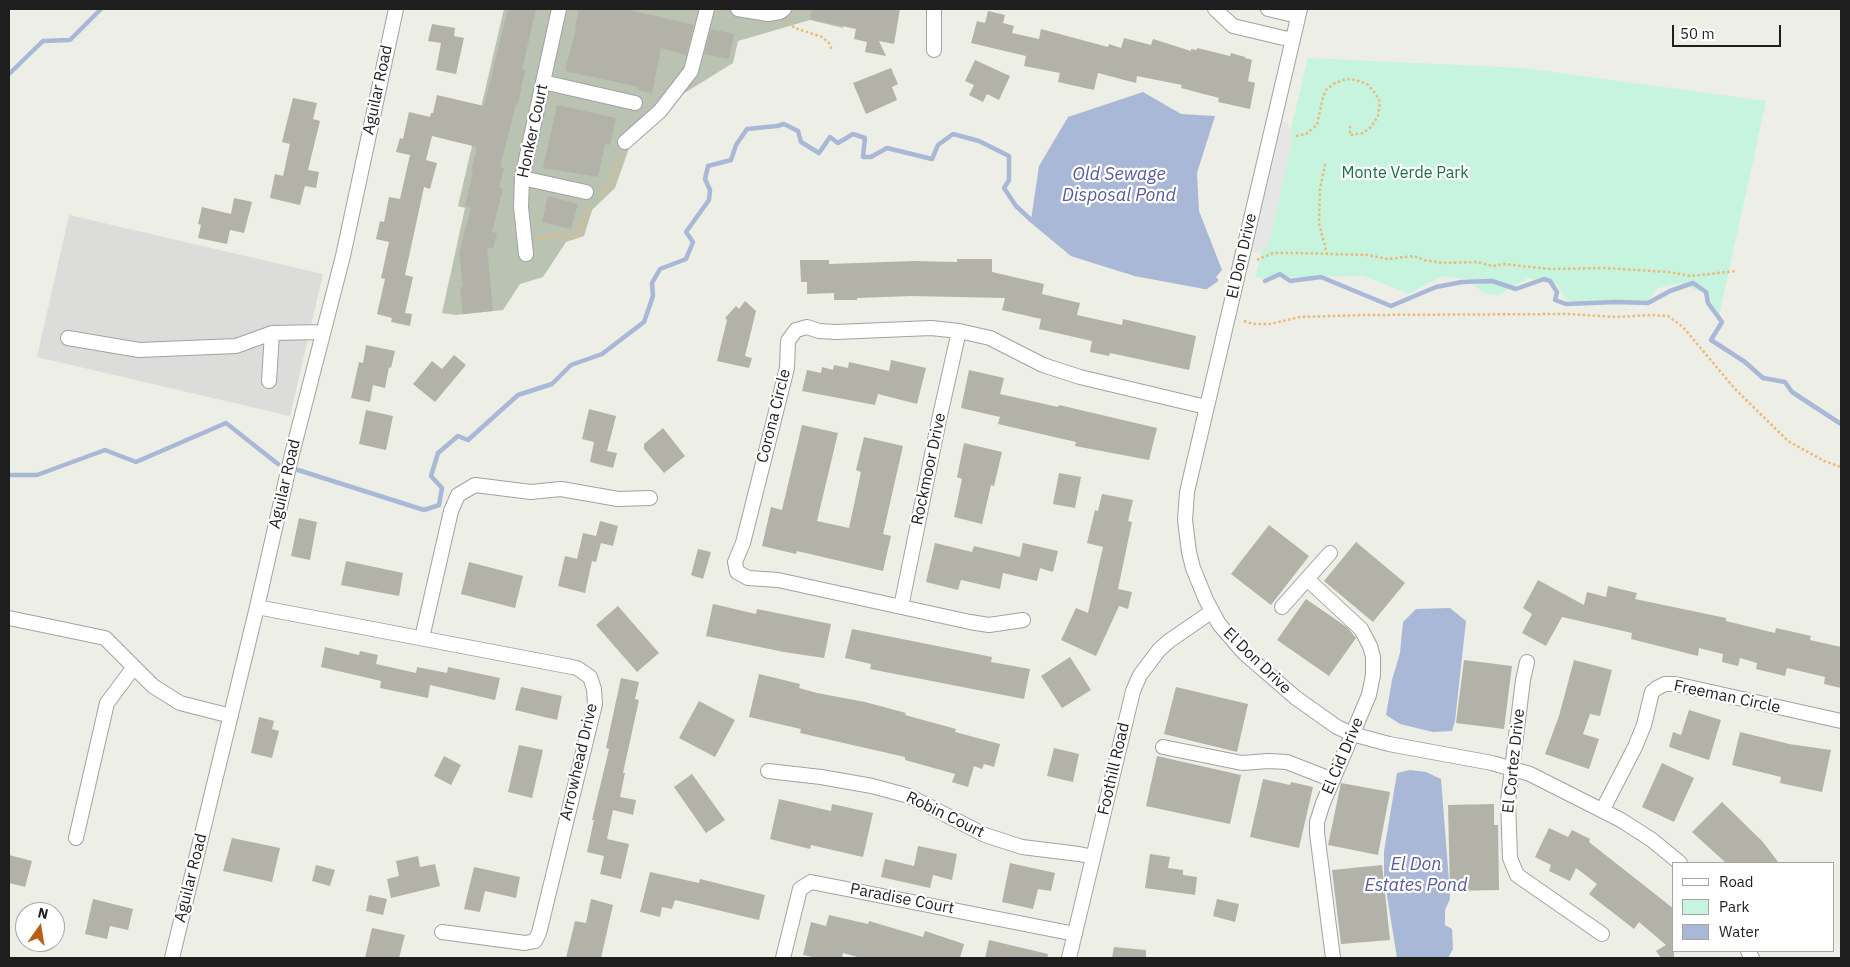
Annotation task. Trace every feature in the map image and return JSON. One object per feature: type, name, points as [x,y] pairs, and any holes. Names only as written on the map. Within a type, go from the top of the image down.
[{"type":"street","name":"Aguilar Road","points":[[172,958],[258,607],[292,454],[343,256],[396,9]]},
{"type":"street","name":"Honker Court","points":[[526,254],[521,207],[522,178],[559,9]]},
{"type":"street","points":[[625,142],[660,111],[691,71],[707,9]]},
{"type":"street","points":[[738,9],[768,14],[782,10]]},
{"type":"street","points":[[934,9],[934,50]]},
{"type":"street","points":[[1215,9],[1233,26],[1292,40]]},
{"type":"street","points":[[1268,9],[1299,12]]},
{"type":"street","name":"El Don Drive","points":[[1299,12],[1186,492],[1185,520],[1193,568],[1211,612],[1231,640],[1296,698],[1323,719],[1352,734],[1389,744],[1511,768],[1544,779],[1603,809],[1637,830],[1679,862]]},
{"type":"street","points":[[543,82],[635,103]]},
{"type":"street","points":[[522,178],[586,192]]},
{"type":"street","name":"Corona Circle","points":[[1023,620],[1007,623],[980,624],[778,580],[748,578],[737,572],[735,562],[742,543],[787,368],[788,341],[796,330],[807,327],[819,331],[836,332],[931,328],[959,331],[990,338],[1043,365],[1072,375],[1206,407]]},
{"type":"street","name":"Rockmoor Drive","points":[[901,607],[959,331]]},
{"type":"street","points":[[68,338],[139,350],[236,346],[272,333],[323,332]]},
{"type":"street","points":[[269,381],[272,333]]},
{"type":"street","points":[[422,638],[451,512],[458,495],[475,485],[531,492],[561,489],[618,499],[650,498]]},
{"type":"street","points":[[1282,608],[1330,553]]},
{"type":"street","name":"El Cid Drive","points":[[1307,579],[1361,629],[1370,646],[1373,666],[1372,684],[1319,813],[1316,834],[1333,958]]},
{"type":"street","name":"Arrowhead Drive","points":[[258,607],[577,668],[590,677],[594,689],[595,704],[539,933],[535,941],[525,943],[442,932]]},
{"type":"street","name":"Foothill Road","points":[[1069,958],[1126,716],[1140,676],[1148,662],[1164,645],[1211,612]]},
{"type":"street","points":[[9,618],[104,638],[153,686],[180,703],[231,716]]},
{"type":"street","name":"El Cortez Drive","points":[[1527,662],[1511,768],[1508,815],[1510,858],[1517,875],[1602,934]]},
{"type":"street","points":[[76,838],[107,703],[134,667]]},
{"type":"street","name":"Freeman Circle","points":[[1603,809],[1636,747],[1644,725],[1652,692],[1665,684],[1675,684],[1841,721]]},
{"type":"street","points":[[1163,747],[1242,763],[1287,762],[1333,780]]},
{"type":"street","name":"Robin Court","points":[[768,771],[821,777],[872,786],[909,796],[985,835],[1022,847],[1093,857]]},
{"type":"street","name":"Paradise Court","points":[[783,958],[800,889],[812,882],[1075,934]]},
{"type":"path","points":[[782,10],[787,23],[795,28],[822,37],[829,43],[832,50]]},
{"type":"path","points":[[1296,136],[1306,134],[1317,125],[1326,90],[1335,83],[1346,79],[1367,84],[1380,102],[1378,116],[1371,127],[1363,133],[1350,135],[1350,126]]},
{"type":"path","points":[[1325,164],[1320,189],[1319,222],[1327,254]]},
{"type":"path","points":[[1257,260],[1273,253],[1327,254],[1368,255],[1388,259],[1414,256],[1424,260],[1443,263],[1477,262],[1493,266],[1503,264],[1550,269],[1603,268],[1669,272],[1691,276],[1736,271]]},
{"type":"path","points":[[1244,321],[1253,324],[1270,324],[1300,317],[1372,315],[1568,314],[1616,317],[1668,316],[1683,327],[1735,389],[1788,441],[1824,461],[1841,467]]},
{"type":"shaded area","points":[[504,9],[847,9],[843,28],[810,20],[738,41],[733,63],[678,97],[629,148],[615,188],[592,210],[584,236],[566,242],[543,277],[520,284],[503,310],[456,315],[442,313],[465,208],[458,206]]},
{"type":"shaded area","points":[[1274,119],[1287,123],[1293,137],[1268,247],[1257,253],[1243,250]]},
{"type":"shaded area","points":[[69,215],[323,274],[290,416],[37,357]]},
{"type":"green space","name":"Monte Verde Park","points":[[1308,58],[1523,68],[1766,101],[1719,316],[1706,294],[1680,283],[1658,288],[1648,301],[1584,302],[1566,300],[1557,284],[1528,278],[1499,295],[1484,293],[1466,279],[1443,276],[1409,294],[1364,276],[1255,278]]},
{"type":"water","name":"Old Sewage Disposal Pond","points":[[1143,92],[1181,114],[1215,116],[1197,173],[1199,211],[1222,270],[1208,287],[1136,274],[1072,254],[1031,220],[1039,166],[1068,117]]},
{"type":"water","points":[[1450,608],[1466,621],[1455,721],[1452,731],[1433,732],[1400,724],[1386,715],[1392,680],[1400,653],[1403,622],[1416,609]]},
{"type":"water","name":"El Don Estates Pond","points":[[1410,770],[1426,772],[1441,779],[1450,893],[1450,899],[1445,910],[1445,925],[1452,929],[1453,949],[1448,958],[1397,958],[1384,877],[1384,851],[1397,773]]},
{"type":"building","points":[[508,9],[536,9],[522,70],[525,70],[518,105],[516,104],[500,167],[504,168],[499,188],[503,189],[492,232],[497,233],[493,249],[487,247],[493,311],[463,314],[460,287],[463,287],[459,253],[471,208],[465,206],[477,147],[432,136],[426,160],[437,163],[430,189],[424,187],[405,275],[413,277],[405,313],[412,314],[410,326],[391,322],[392,318],[377,314],[385,279],[381,278],[389,242],[376,239],[380,221],[384,222],[389,197],[400,199],[410,155],[396,152],[400,138],[403,139],[409,112],[430,117],[431,113],[433,113],[437,95],[484,106]]},
{"type":"building","points":[[579,9],[625,9],[694,25],[686,55],[661,48],[652,93],[638,90],[639,87],[565,71]]},
{"type":"building","points":[[812,9],[900,9],[894,44],[879,41],[886,56],[865,52],[867,42],[854,39],[856,29],[810,19]]},
{"type":"building","points":[[988,11],[1005,15],[1003,23],[1014,26],[1012,33],[1039,39],[1041,29],[1108,47],[1109,44],[1121,48],[1124,38],[1151,45],[1153,39],[1191,51],[1191,49],[1197,50],[1197,48],[1230,56],[1231,53],[1245,57],[1252,60],[1248,81],[1255,83],[1250,109],[1218,102],[1219,98],[1181,88],[1182,85],[1137,76],[1136,83],[1098,73],[1094,90],[1058,82],[1060,73],[1024,66],[1026,56],[971,43],[977,21],[985,23]]},
{"type":"building","points":[[432,24],[455,28],[454,36],[464,38],[456,74],[436,70],[441,43],[428,41]]},
{"type":"building","points":[[711,29],[734,34],[729,59],[704,54]]},
{"type":"building","points":[[975,60],[1010,76],[999,100],[987,94],[983,102],[969,95],[974,85],[965,81]]},
{"type":"building","points":[[891,68],[898,84],[892,87],[897,100],[866,114],[853,83]]},
{"type":"building","points":[[293,98],[317,103],[313,119],[320,121],[308,170],[319,172],[316,188],[305,186],[300,205],[270,198],[275,174],[283,176],[290,144],[282,142]]},
{"type":"building","points":[[557,105],[616,118],[610,145],[605,144],[598,177],[543,168]]},
{"type":"building","points":[[548,196],[578,204],[571,229],[542,222]]},
{"type":"building","points":[[234,198],[252,202],[244,233],[230,230],[227,244],[198,238],[201,225],[198,224],[202,207],[231,214]]},
{"type":"building","points":[[957,259],[992,259],[992,272],[1044,284],[1042,294],[1080,303],[1077,315],[1122,325],[1123,319],[1196,336],[1189,370],[1110,353],[1109,356],[1090,352],[1092,341],[1039,329],[1041,319],[1002,310],[1005,298],[911,296],[834,300],[834,293],[807,294],[807,282],[801,282],[800,260],[829,260],[829,264],[914,261],[957,262]]},
{"type":"building","points":[[745,301],[756,311],[745,356],[752,358],[749,368],[717,361],[727,320],[725,318],[736,306],[739,309]]},
{"type":"building","points":[[366,345],[395,351],[391,368],[389,367],[385,388],[373,385],[370,402],[351,398],[359,362],[363,363]]},
{"type":"building","points":[[454,355],[466,365],[435,402],[413,384],[432,361],[442,369]]},
{"type":"building","points":[[891,360],[926,368],[917,404],[878,394],[875,405],[802,391],[807,370],[821,373],[822,367],[833,370],[834,365],[848,368],[849,362],[889,371]]},
{"type":"building","points":[[969,370],[1004,378],[1000,394],[1058,407],[1059,405],[1157,428],[1149,460],[1075,446],[1076,442],[998,424],[1000,417],[961,408]]},
{"type":"building","points":[[589,409],[616,416],[607,451],[617,453],[613,468],[590,462],[594,442],[582,439]]},
{"type":"building","points":[[366,410],[393,416],[386,450],[359,444]]},
{"type":"building","points":[[802,425],[838,433],[817,521],[849,528],[861,472],[856,470],[864,437],[903,446],[883,534],[891,536],[883,571],[797,551],[796,554],[762,546],[771,507],[782,510]]},
{"type":"building","points":[[663,428],[685,456],[664,473],[644,449],[644,444]]},
{"type":"building","points":[[964,443],[1002,452],[994,486],[991,485],[982,524],[954,517],[962,479],[957,477]]},
{"type":"building","points":[[1059,473],[1081,477],[1075,508],[1053,504]]},
{"type":"building","points":[[1102,494],[1133,500],[1128,521],[1132,522],[1118,589],[1132,592],[1128,609],[1119,606],[1096,656],[1061,640],[1076,608],[1088,613],[1103,547],[1087,543],[1095,510],[1098,511]]},
{"type":"building","points":[[299,518],[317,522],[310,560],[291,556]]},
{"type":"building","points":[[600,521],[618,526],[613,546],[601,543],[596,562],[592,561],[585,593],[558,586],[565,556],[577,559],[583,533],[596,536]]},
{"type":"building","points":[[1269,525],[1309,556],[1271,605],[1231,574]]},
{"type":"building","points":[[1356,542],[1405,583],[1373,622],[1324,581]]},
{"type":"building","points":[[935,543],[972,552],[974,546],[1020,557],[1023,543],[1058,551],[1053,572],[1040,568],[1037,581],[1003,573],[1000,589],[961,580],[958,590],[926,582]]},
{"type":"building","points":[[698,549],[711,552],[703,579],[691,575]]},
{"type":"building","points":[[346,561],[403,573],[399,596],[341,585]]},
{"type":"building","points":[[469,562],[523,576],[515,608],[461,594]]},
{"type":"building","points":[[1538,580],[1584,605],[1587,592],[1606,597],[1608,586],[1637,593],[1635,599],[1726,618],[1726,621],[1775,633],[1776,628],[1811,636],[1810,640],[1841,647],[1841,688],[1824,684],[1825,677],[1787,668],[1785,676],[1756,669],[1757,663],[1740,658],[1738,666],[1722,662],[1723,654],[1699,648],[1698,656],[1631,639],[1632,633],[1562,617],[1546,646],[1522,633],[1532,614],[1523,608]]},
{"type":"building","points":[[1306,599],[1348,628],[1356,638],[1329,676],[1277,640]]},
{"type":"building","points":[[713,604],[756,614],[757,609],[831,624],[824,658],[706,636]]},
{"type":"building","points":[[618,606],[659,653],[637,672],[596,625]]},
{"type":"building","points":[[852,629],[992,657],[991,662],[1030,669],[1024,699],[870,669],[871,664],[845,658]]},
{"type":"building","points":[[325,647],[359,655],[360,651],[378,655],[376,664],[416,673],[417,667],[447,673],[448,667],[500,678],[495,700],[430,685],[428,698],[380,688],[381,681],[321,667]]},
{"type":"building","points":[[1070,657],[1091,690],[1062,708],[1041,676]]},
{"type":"building","points":[[1464,660],[1512,666],[1504,729],[1456,723]]},
{"type":"building","points":[[1574,660],[1612,670],[1600,716],[1590,714],[1583,734],[1599,739],[1589,769],[1545,754],[1559,716]]},
{"type":"building","points":[[759,674],[800,684],[799,688],[817,693],[865,702],[906,713],[905,715],[956,729],[955,732],[1000,744],[994,767],[984,764],[982,769],[974,766],[968,787],[952,782],[955,774],[905,760],[905,757],[800,733],[801,729],[749,717]]},
{"type":"building","points":[[621,678],[639,682],[635,699],[639,700],[623,773],[625,773],[620,797],[636,800],[633,815],[613,810],[607,839],[629,844],[621,879],[600,874],[604,856],[587,852],[594,820],[592,820],[609,749],[606,748]]},
{"type":"building","points":[[521,687],[562,696],[557,720],[515,710]]},
{"type":"building","points":[[1176,687],[1248,704],[1237,752],[1164,734]]},
{"type":"building","points":[[699,701],[735,720],[715,757],[679,738]]},
{"type":"building","points":[[1689,710],[1721,720],[1709,760],[1669,747],[1673,732],[1681,735]]},
{"type":"building","points":[[259,717],[274,721],[272,729],[279,731],[272,758],[251,753]]},
{"type":"building","points":[[1740,732],[1789,744],[1831,750],[1822,792],[1780,783],[1781,777],[1732,765]]},
{"type":"building","points":[[519,745],[543,750],[532,798],[508,792]]},
{"type":"building","points":[[1054,748],[1079,754],[1073,782],[1047,776]]},
{"type":"building","points":[[444,756],[461,765],[451,785],[434,776]]},
{"type":"building","points":[[1157,756],[1241,775],[1230,824],[1146,806]]},
{"type":"building","points":[[1662,763],[1694,778],[1674,822],[1642,807]]},
{"type":"building","points":[[692,774],[725,820],[706,833],[674,787]]},
{"type":"building","points":[[1263,779],[1290,785],[1291,782],[1313,787],[1299,848],[1250,837]]},
{"type":"building","points":[[1341,783],[1390,792],[1378,855],[1328,845]]},
{"type":"building","points":[[779,799],[831,811],[832,804],[873,813],[863,857],[811,845],[810,849],[770,839]]},
{"type":"building","points":[[1722,802],[1762,841],[1778,862],[1725,862],[1692,832]]},
{"type":"building","points":[[1494,804],[1494,825],[1498,825],[1499,890],[1450,891],[1448,805]]},
{"type":"building","points":[[1549,828],[1568,837],[1572,830],[1590,839],[1589,842],[1672,907],[1672,952],[1674,952],[1674,958],[1661,958],[1656,951],[1666,945],[1639,922],[1634,929],[1589,894],[1597,884],[1576,868],[1570,881],[1549,871],[1551,865],[1535,857]]},
{"type":"building","points":[[232,838],[280,848],[272,882],[223,871]]},
{"type":"building","points":[[918,846],[957,854],[952,880],[933,875],[930,888],[881,877],[885,859],[914,866]]},
{"type":"building","points":[[1150,854],[1170,857],[1168,868],[1183,870],[1183,875],[1197,877],[1195,895],[1145,888]]},
{"type":"building","points":[[9,855],[32,861],[25,887],[9,883]]},
{"type":"building","points":[[418,856],[420,867],[435,864],[440,886],[391,898],[387,879],[399,876],[396,861]]},
{"type":"building","points":[[1010,863],[1055,873],[1051,891],[1038,889],[1033,909],[1002,902]]},
{"type":"building","points":[[316,865],[335,870],[330,886],[312,881]]},
{"type":"building","points":[[1382,865],[1390,940],[1341,944],[1332,870]]},
{"type":"building","points":[[474,867],[520,877],[516,898],[485,891],[480,912],[464,909]]},
{"type":"building","points":[[650,872],[699,883],[700,879],[765,895],[759,920],[675,900],[672,909],[662,907],[660,917],[640,912]]},
{"type":"building","points":[[369,895],[387,899],[383,915],[366,911]]},
{"type":"building","points":[[93,899],[133,909],[128,930],[110,926],[107,939],[85,934]]},
{"type":"building","points":[[591,899],[613,905],[601,958],[566,958],[575,921],[586,923]]},
{"type":"building","points":[[1217,899],[1239,904],[1235,922],[1213,916]]},
{"type":"building","points":[[829,915],[868,924],[869,921],[923,937],[925,931],[964,944],[960,958],[861,958],[843,953],[842,958],[818,958],[803,955],[811,922],[826,926]]},
{"type":"building","points":[[372,928],[405,935],[399,958],[365,958]]},
{"type":"building","points":[[989,940],[1048,954],[1047,958],[985,958]]},
{"type":"building","points":[[1114,947],[1146,950],[1146,958],[1112,958]]},
{"type":"waterway","points":[[9,74],[43,41],[70,40],[101,9]]},
{"type":"waterway","points":[[298,470],[424,510],[439,505],[442,488],[431,476],[438,453],[458,436],[468,440],[518,395],[552,384],[571,365],[602,354],[644,322],[653,296],[652,283],[660,269],[686,259],[693,242],[686,232],[709,200],[710,190],[705,179],[708,166],[731,160],[736,145],[747,129],[784,124],[798,131],[801,142],[819,153],[830,137],[838,143],[853,134],[865,138],[863,157],[871,157],[887,148],[932,159],[938,145],[953,134],[979,141],[1009,156],[1009,180],[1004,188],[1016,206],[1072,254],[1136,274],[1206,287],[1216,280]]},
{"type":"waterway","points":[[1265,281],[1280,274],[1290,281],[1321,277],[1391,306],[1436,287],[1462,282],[1492,281],[1516,289],[1544,279],[1550,281],[1557,292],[1555,300],[1566,304],[1648,303],[1670,291],[1693,283],[1706,292],[1708,303],[1722,322],[1711,340],[1745,362],[1763,378],[1785,382],[1792,392],[1841,424]]},
{"type":"waterway","points":[[9,475],[37,475],[105,450],[136,462],[226,423],[278,464]]}]
